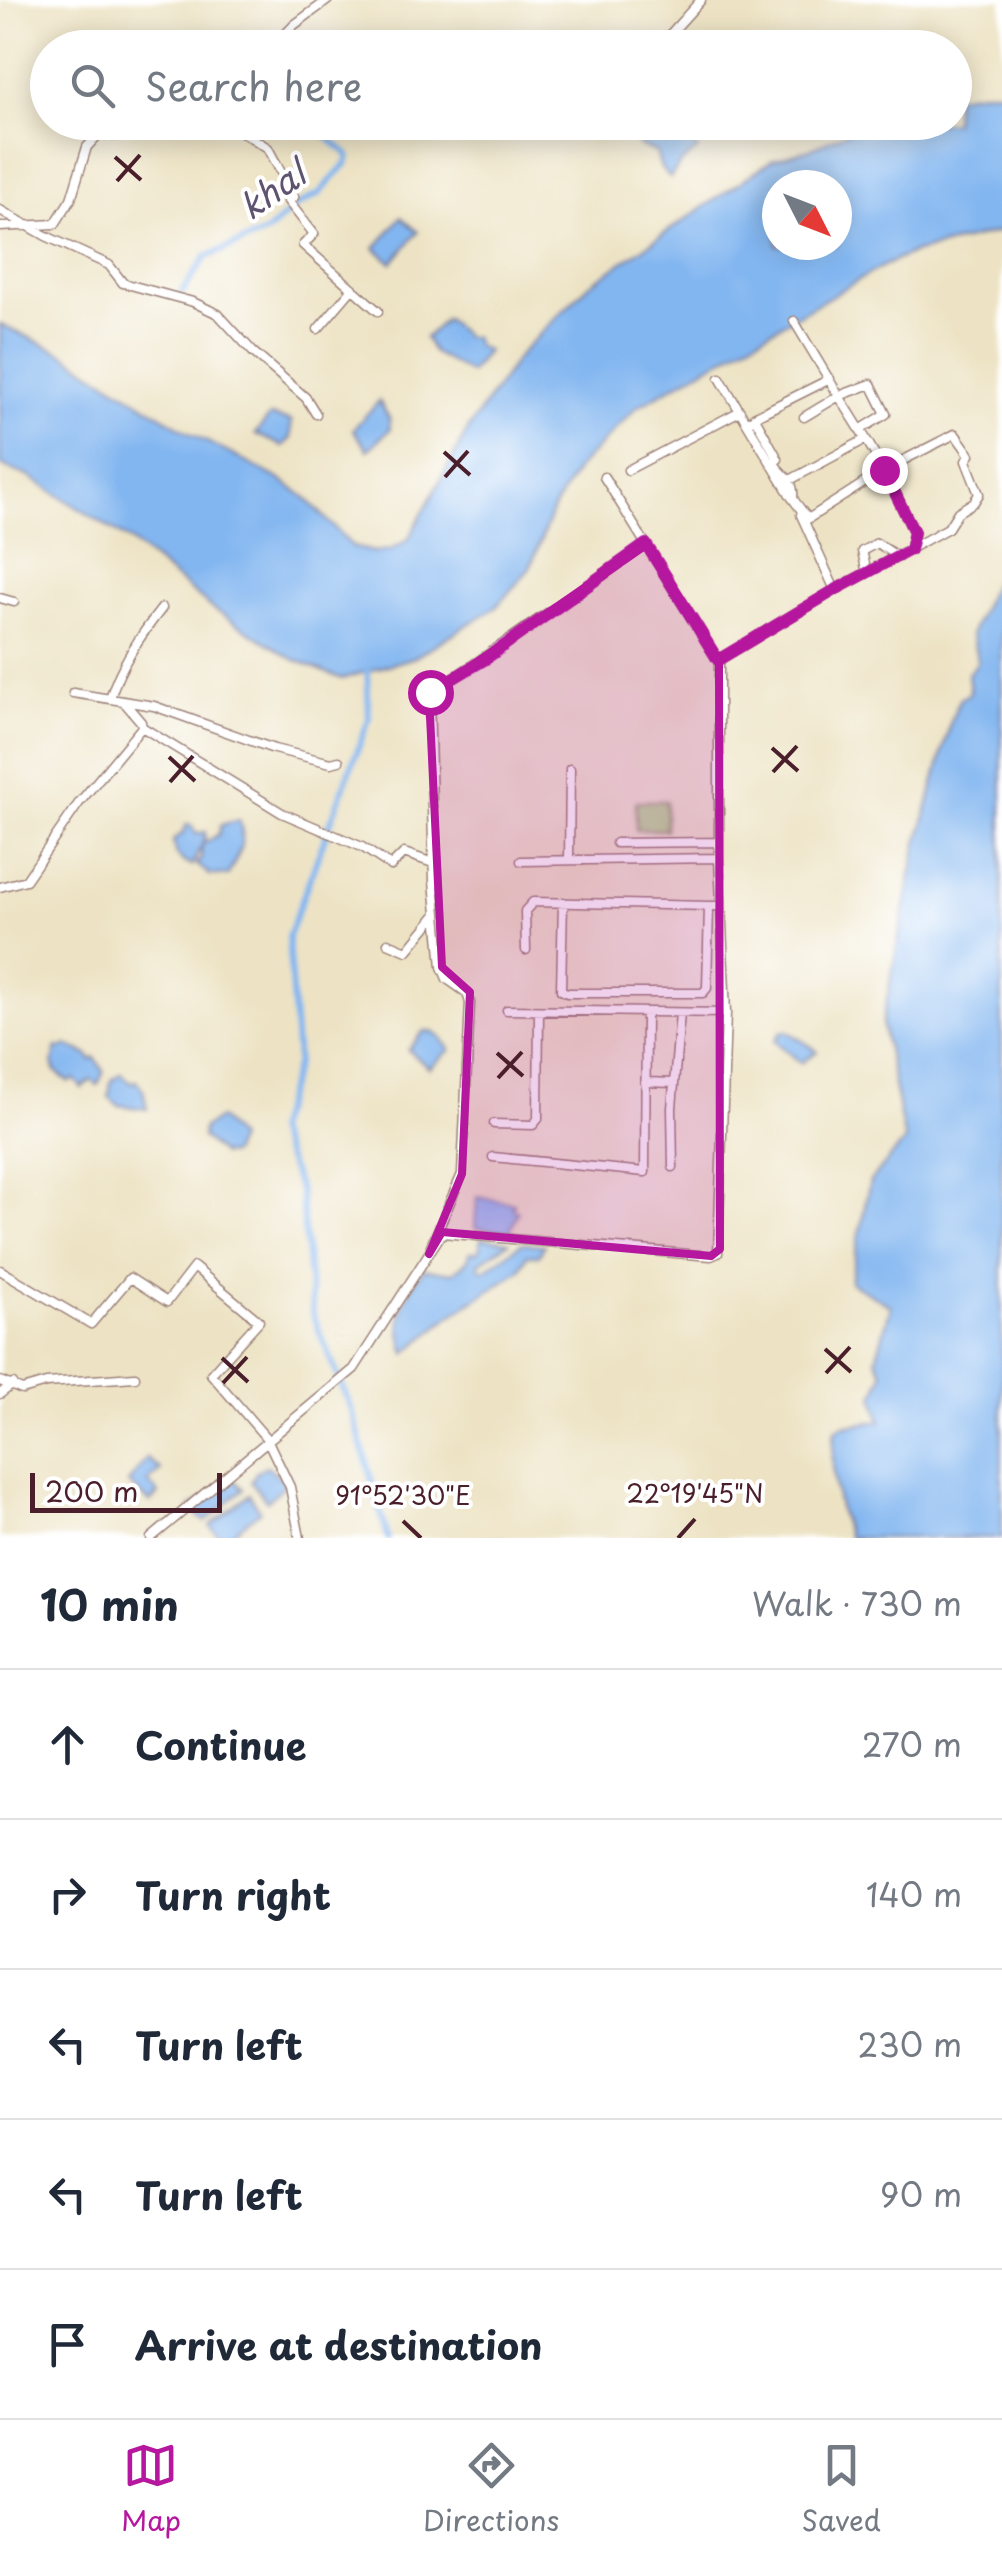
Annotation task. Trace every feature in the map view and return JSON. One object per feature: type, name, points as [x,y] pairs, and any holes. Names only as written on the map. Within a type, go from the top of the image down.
[{"type":"street","points":[[288,30],[328,0]]},
{"type":"street","points":[[675,30],[701,0]]},
{"type":"street","points":[[0,227],[54,224],[71,199],[87,147],[93,140]]},
{"type":"street","points":[[255,140],[268,148],[294,197],[288,201],[314,234],[303,245],[378,311]]},
{"type":"street","points":[[0,210],[110,265],[123,283],[193,302],[218,314],[253,352],[306,398],[316,414]]},
{"type":"street","points":[[318,328],[352,288]]},
{"type":"street","points":[[794,321],[884,470],[914,532],[910,550]]},
{"type":"street","points":[[718,660],[948,528],[958,512],[979,494],[966,460],[970,455],[955,434],[884,470],[808,519],[793,499],[790,480],[773,462],[778,458],[751,418],[740,412],[720,378]]},
{"type":"street","points":[[751,418],[830,379]]},
{"type":"street","points":[[804,417],[839,396],[871,384],[886,414],[860,430]]},
{"type":"street","points":[[628,470],[740,412]]},
{"type":"street","points":[[751,418],[835,590]]},
{"type":"street","points":[[790,480],[866,440]]},
{"type":"street","points":[[151,1538],[354,1369],[445,1232],[572,1242],[580,1246],[711,1256],[718,1253],[726,1012],[719,858],[718,660],[604,477]]},
{"type":"street","points":[[867,573],[861,555],[878,543],[898,557]]},
{"type":"street","points":[[429,1254],[435,1230],[462,1174],[469,996],[444,973],[434,863],[430,692],[484,660],[646,544]]},
{"type":"street","points":[[0,598],[14,602]]},
{"type":"street","points":[[110,698],[117,675],[162,608]]},
{"type":"street","points":[[73,693],[154,706],[274,749],[331,763],[340,761]]},
{"type":"street","points":[[124,702],[142,727],[282,813],[362,846],[391,866],[404,853],[434,863]]},
{"type":"street","points":[[0,887],[26,880],[79,803],[142,727]]},
{"type":"street","points":[[569,860],[570,769]]},
{"type":"street","points":[[616,844],[719,842]]},
{"type":"street","points":[[521,861],[719,858]]},
{"type":"street","points":[[526,950],[527,908],[533,902],[721,906]]},
{"type":"street","points":[[563,902],[561,990],[567,993],[704,993],[709,906]]},
{"type":"street","points":[[388,942],[407,952],[437,914]]},
{"type":"street","points":[[507,1010],[726,1012]]},
{"type":"street","points":[[494,1124],[533,1126],[538,1119],[539,1012]]},
{"type":"street","points":[[673,1167],[680,1012]]},
{"type":"street","points":[[493,1157],[645,1172],[646,1014]]},
{"type":"street","points":[[645,1082],[674,1083]]},
{"type":"street","points":[[0,1270],[91,1324],[130,1278],[167,1302],[194,1267],[260,1321],[211,1374],[267,1439],[290,1487],[300,1538]]},
{"type":"street","points":[[0,1381],[22,1390],[46,1383],[136,1377]]},
{"type":"street","points":[[0,1394],[14,1384]]},
{"type":"highlighted area","points":[[646,545],[719,662],[720,1249],[711,1256],[442,1232],[429,1254],[462,1174],[470,992],[442,967],[429,695]]},
{"type":"green space","points":[[636,801],[666,801],[666,830],[636,830]]},
{"type":"water","points":[[1002,91],[1002,231],[912,253],[885,265],[637,407],[577,469],[553,509],[530,568],[496,607],[415,657],[342,679],[293,659],[212,608],[129,540],[28,476],[0,465],[0,324],[60,352],[188,432],[279,479],[304,496],[353,547],[374,552],[390,550],[408,540],[469,428],[520,354],[589,285],[773,160],[830,140],[972,140],[972,93]]},
{"type":"water","points":[[637,140],[688,140],[698,149],[670,178],[661,168],[656,152],[640,146]]},
{"type":"water","points":[[401,217],[418,232],[392,263],[375,248]]},
{"type":"water","points":[[446,319],[487,351],[470,373],[434,353],[425,338]]},
{"type":"water","points":[[379,401],[389,418],[390,429],[368,450],[353,429]]},
{"type":"water","points":[[270,416],[291,421],[291,438],[283,446],[255,434]]},
{"type":"water","points":[[1002,564],[1002,1538],[849,1538],[835,1486],[835,1431],[842,1426],[881,1421],[874,1397],[883,1373],[876,1359],[891,1306],[850,1282],[870,1181],[905,1141],[882,1024],[915,855],[951,720],[960,699],[970,693],[968,674],[978,662],[971,633]]},
{"type":"water","points":[[239,820],[242,842],[232,868],[228,875],[210,875],[196,864],[201,859],[202,845],[219,834],[221,825]]},
{"type":"water","points":[[187,824],[196,834],[205,832],[192,865],[177,855],[173,841]]},
{"type":"water","points":[[424,1031],[436,1034],[450,1050],[429,1068],[408,1050]]},
{"type":"water","points":[[787,1031],[817,1051],[801,1063],[775,1041],[781,1032]]},
{"type":"water","points":[[66,1045],[91,1060],[95,1058],[104,1071],[98,1085],[91,1080],[82,1088],[74,1079],[69,1082],[55,1071],[57,1047],[62,1049]]},
{"type":"water","points":[[121,1073],[143,1089],[147,1109],[118,1105],[109,1097],[111,1081]]},
{"type":"water","points":[[219,1118],[238,1139],[231,1154],[222,1155],[202,1137],[203,1128]]},
{"type":"water","points":[[477,1197],[514,1203],[513,1209],[518,1211],[510,1232],[475,1228]]},
{"type":"water","points":[[481,1238],[509,1242],[479,1263],[480,1269],[485,1270],[522,1243],[544,1245],[539,1255],[527,1255],[520,1270],[450,1316],[406,1353],[401,1318],[417,1279],[424,1269],[453,1273],[468,1260],[470,1252],[479,1252]]},
{"type":"water","points":[[147,1458],[161,1470],[148,1482],[159,1494],[150,1502],[128,1483]]},
{"type":"water","points":[[267,1466],[287,1483],[267,1501],[251,1482],[257,1471]]},
{"type":"water","points":[[232,1478],[243,1489],[205,1522],[190,1508]]},
{"type":"water","points":[[249,1494],[260,1511],[221,1538],[210,1526]]},
{"type":"waterway","name":"khal","points":[[182,292],[206,257],[267,232],[296,206],[319,194],[349,157],[331,140]]},
{"type":"waterway","points":[[367,666],[369,719],[288,937],[297,1062],[275,1131],[300,1191],[313,1316],[352,1410],[388,1538]]},
{"type":"route","points":[[430,692],[484,660],[646,544],[718,660],[910,550],[914,532],[884,470]]}]
